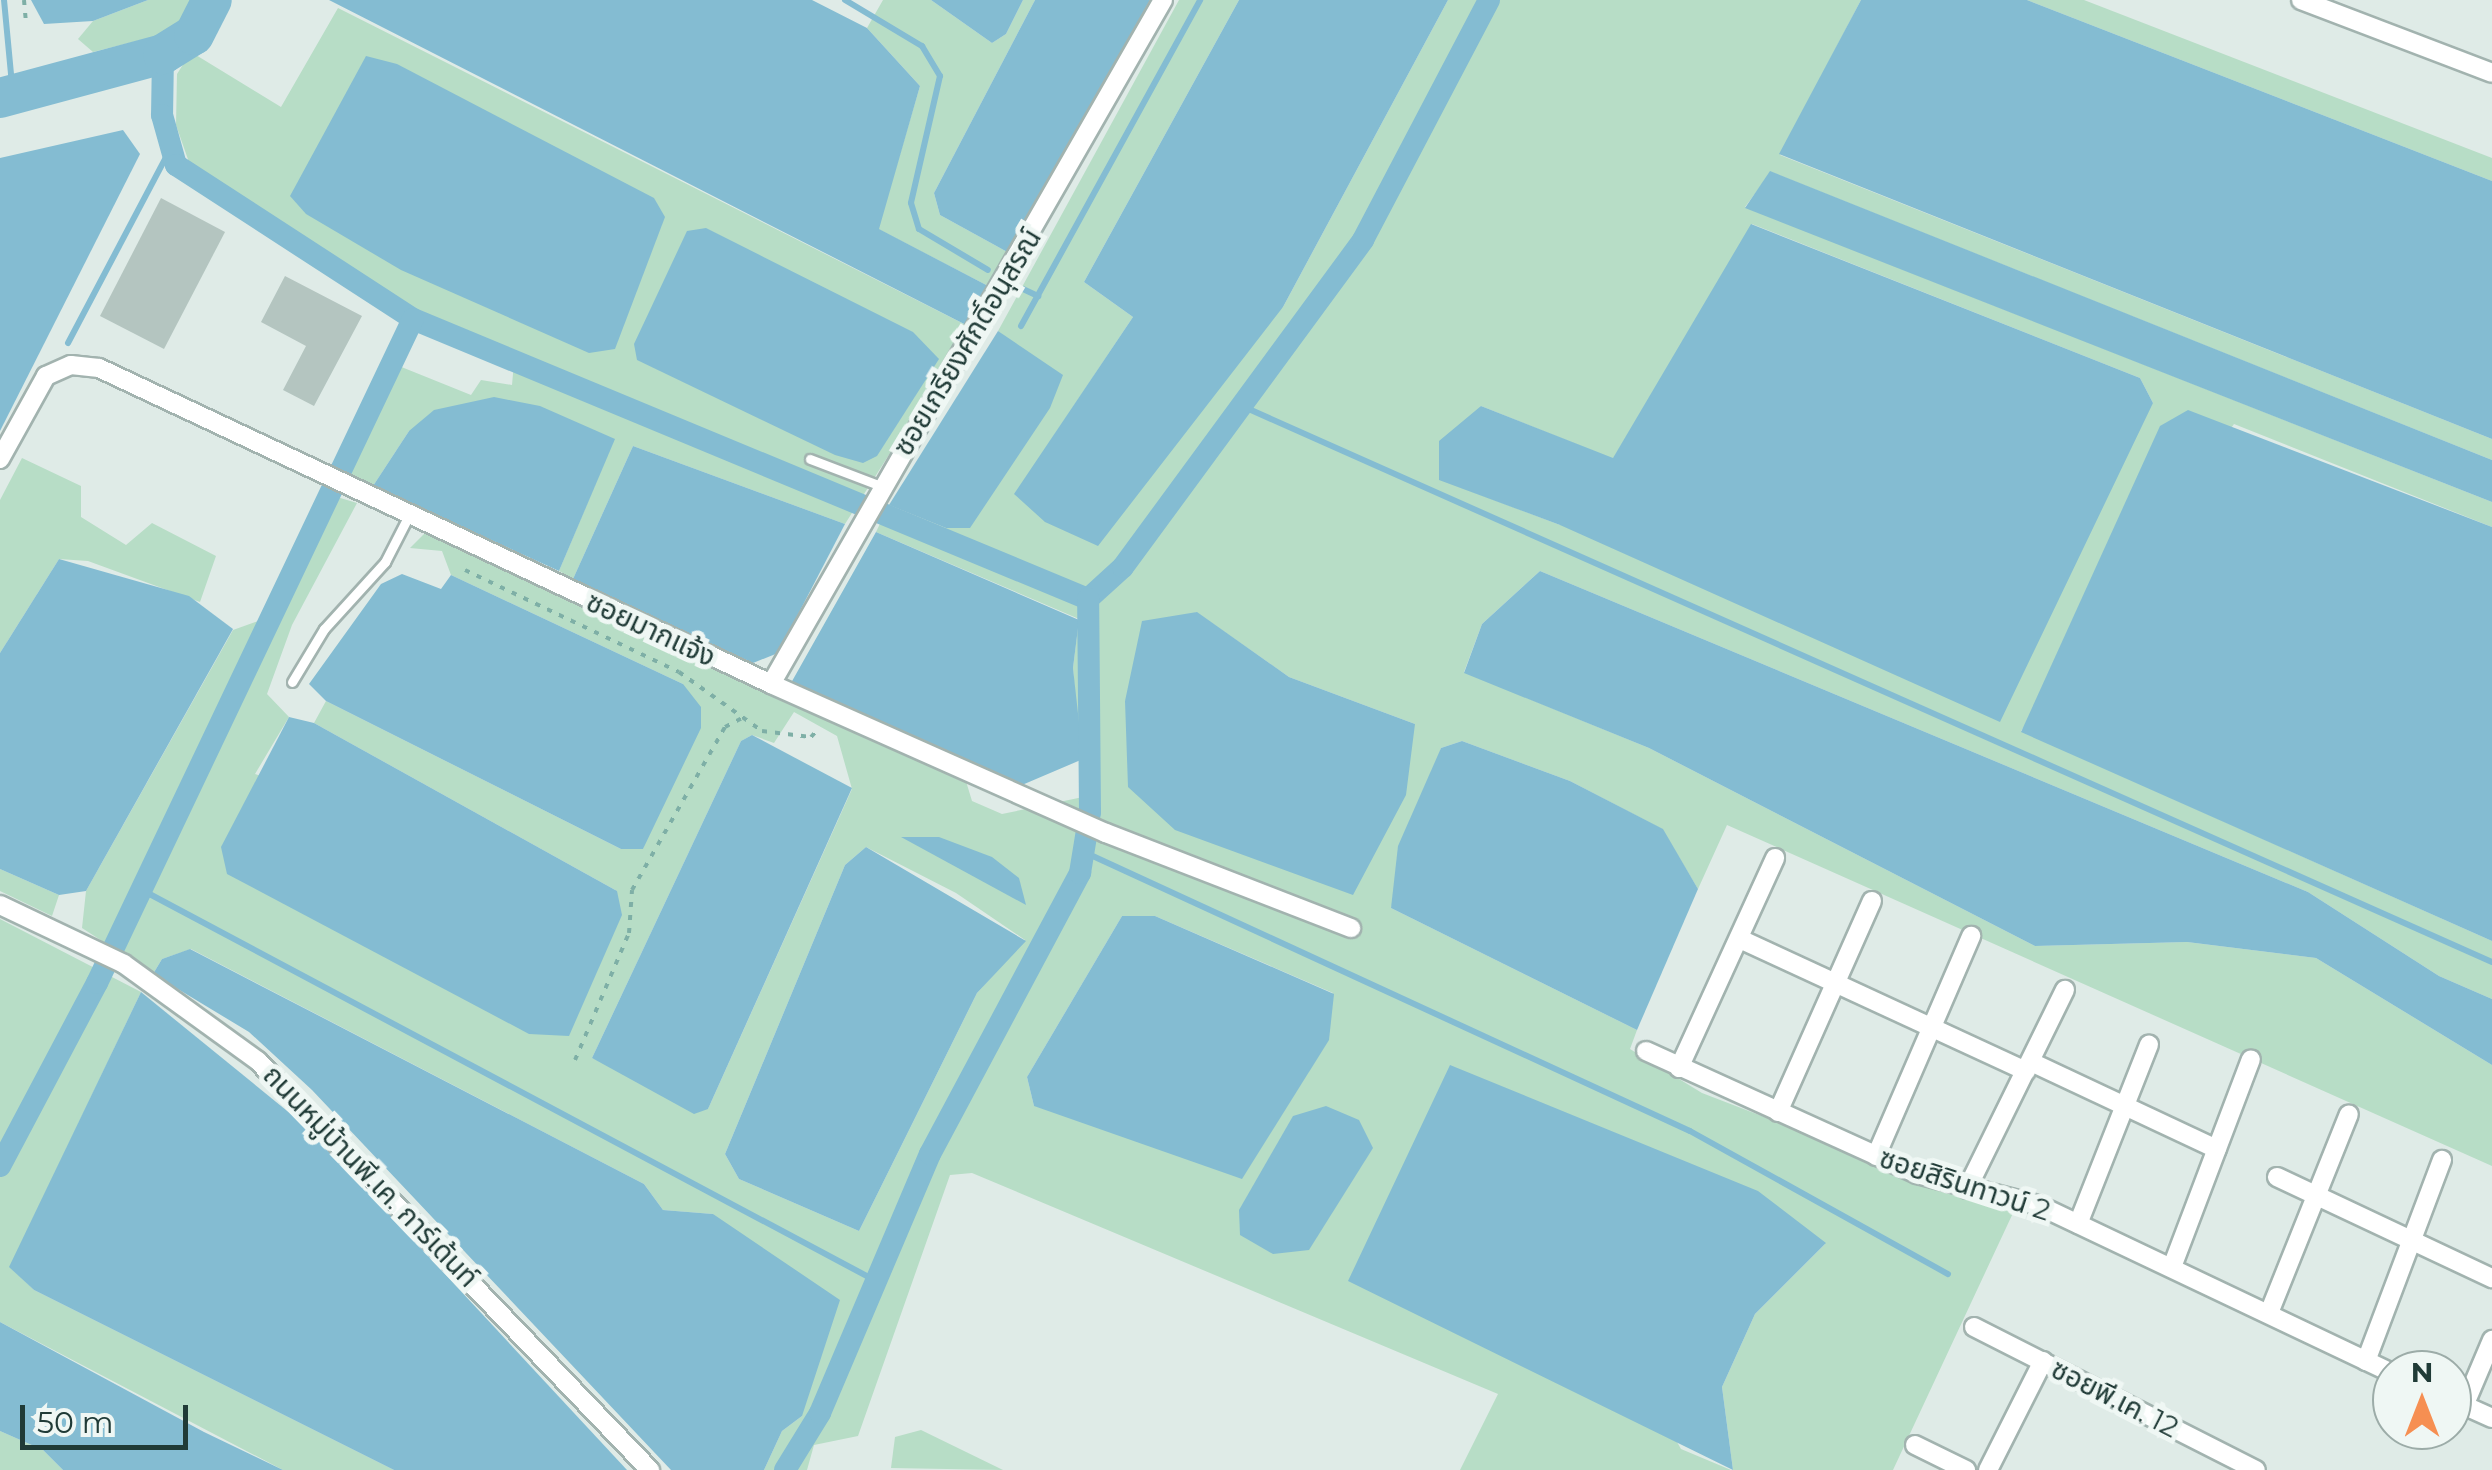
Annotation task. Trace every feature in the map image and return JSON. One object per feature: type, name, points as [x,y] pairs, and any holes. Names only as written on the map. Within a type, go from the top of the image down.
[{"type":"street","name":"ซอยเกรียงศักดิ์อนุสรณ์","points":[[771,684],[852,533],[1162,0]]},
{"type":"street","points":[[2301,0],[2492,74]]},
{"type":"street","name":"ซอยมากแจ้ง","points":[[0,459],[46,376],[87,365],[324,480],[835,713],[1106,833],[1350,928]]},
{"type":"street","points":[[1679,1068],[1774,858]]},
{"type":"street","points":[[1778,1112],[1872,901]]},
{"type":"street","name":"ถนนหมู่บ้านพี.เค. การ์เด้นท์","points":[[0,905],[124,964],[304,1102],[650,1470]]},
{"type":"street","points":[[1876,1156],[1971,936]]},
{"type":"street","points":[[1740,938],[1834,986],[2217,1149]]},
{"type":"street","points":[[1967,1190],[2064,990]]},
{"type":"street","points":[[2078,1224],[2149,1045]]},
{"type":"street","name":"ซอยสิรินทาวน์ 2","points":[[1646,1051],[1876,1156],[1967,1190],[2021,1197],[2372,1363]]},
{"type":"street","points":[[2172,1267],[2252,1059]]},
{"type":"street","points":[[2269,1313],[2349,1114]]},
{"type":"street","points":[[2366,1360],[2442,1160]]},
{"type":"street","points":[[2277,1177],[2492,1278]]},
{"type":"street","name":"ซอยพี.เค. 12","points":[[1974,1327],[2256,1470]]},
{"type":"street","points":[[2472,1377],[2492,1340]]},
{"type":"street","points":[[1988,1470],[2042,1361]]},
{"type":"street","points":[[1914,1445],[1966,1470]]},
{"type":"lane","points":[[810,460],[877,492]]},
{"type":"lane","points":[[292,682],[324,629],[385,562],[408,516]]},
{"type":"path","points":[[24,0],[26,22]]},
{"type":"path","points":[[465,570],[680,672],[762,730],[811,737],[835,713]]},
{"type":"path","points":[[575,1060],[629,934],[632,890],[724,727],[744,717]]},
{"type":"green space","points":[[148,0],[206,0],[165,34],[93,52],[78,39],[93,21]]},
{"type":"green space","points":[[883,0],[931,0],[992,43],[1006,34],[1023,0],[1035,0],[934,193],[940,215],[1011,254],[992,288],[878,229],[920,86],[867,28]]},
{"type":"green space","points":[[1179,0],[1239,0],[1084,282],[1133,317],[1015,494],[1283,307],[1448,0],[1861,0],[1780,155],[2492,439],[2492,460],[1771,172],[1745,207],[2492,502],[2492,527],[2234,424],[2021,731],[2492,941],[2492,999],[2439,976],[2308,892],[1540,571],[1482,624],[1464,672],[1649,748],[2035,946],[2187,942],[2316,958],[2492,1065],[2492,1166],[1727,825],[1698,889],[1662,829],[1570,781],[1462,741],[1441,748],[1391,908],[1637,1030],[1630,1049],[1702,1093],[2013,1213],[1893,1470],[1733,1470],[1722,1387],[1755,1314],[1825,1244],[1468,1073],[1681,1449],[1731,1470],[1460,1470],[1498,1394],[972,1173],[950,1175],[858,1436],[814,1445],[807,1470],[764,1470],[782,1431],[802,1416],[713,1214],[663,1210],[644,1184],[191,949],[162,959],[153,974],[82,928],[86,891],[233,630],[264,619],[327,494],[357,503],[292,625],[267,694],[289,717],[255,774],[617,891],[314,723],[326,701],[621,849],[643,849],[683,684],[451,575],[442,551],[410,548],[426,532],[965,778],[972,801],[1002,814],[1083,797],[1073,668],[1079,619],[876,532],[889,505],[946,528],[1011,342],[998,331]],"holes":[[[1752,224],[2140,378],[2153,403],[1560,525],[1439,479],[1481,406],[1613,459]],[[1196,612],[1289,677],[1415,724],[1125,701]],[[794,712],[837,736],[852,789],[708,1109],[592,1058],[741,741],[752,735],[774,743]],[[866,847],[956,893],[1025,940],[977,993],[859,1231],[739,1179],[725,1154],[845,865]],[[1122,916],[1155,916],[1333,993],[1034,1106],[1027,1077]]]},
{"type":"green space","points":[[2027,0],[2084,0],[2492,158],[2492,181]]},
{"type":"green space","points":[[338,8],[970,327],[845,524],[633,446],[573,579],[559,571],[614,439],[409,431],[373,486],[339,467],[399,366],[471,395],[481,380],[512,385],[515,351],[397,305],[191,168],[176,125],[177,74],[191,52],[281,107]]},
{"type":"green space","points":[[22,458],[81,486],[81,517],[126,545],[152,523],[216,556],[200,602],[88,561],[59,559],[0,653],[0,500]]},
{"type":"green space","points":[[0,869],[59,895],[52,916],[0,891]]},
{"type":"green space","points":[[0,919],[141,992],[10,1267],[34,1290],[394,1470],[283,1470],[0,1322]]},
{"type":"green space","points":[[921,1430],[1003,1470],[891,1468],[895,1437]]},
{"type":"green space","points":[[0,1431],[43,1450],[63,1470],[0,1470]]},
{"type":"water","points":[[31,0],[148,0],[93,21],[44,24]]},
{"type":"water","points":[[329,0],[812,0],[867,28],[920,86],[879,229],[992,288],[970,327]]},
{"type":"water","points":[[931,0],[1023,0],[1006,34],[992,43]]},
{"type":"water","points":[[1035,0],[1150,0],[1011,254],[940,215],[934,193]]},
{"type":"water","points":[[1239,0],[1448,0],[1283,307],[1098,546],[1045,522],[1014,494],[1133,317],[1084,282]]},
{"type":"water","points":[[1861,0],[2027,0],[2492,181],[2492,439],[1779,154]]},
{"type":"water","points":[[366,56],[397,64],[654,198],[665,217],[615,349],[589,353],[401,270],[306,214],[290,196]]},
{"type":"water","points":[[123,130],[140,154],[0,431],[0,158]]},
{"type":"water","points":[[1770,171],[2492,460],[2492,502],[1745,208]]},
{"type":"water","points":[[1751,224],[2140,378],[2153,403],[2000,722],[1560,525],[1439,480],[1439,441],[1481,406],[1613,458]]},
{"type":"water","points":[[706,228],[913,332],[939,359],[877,456],[863,463],[835,455],[637,360],[634,344],[687,231]]},
{"type":"water","points":[[998,331],[1063,375],[1050,408],[970,528],[946,528],[889,505]]},
{"type":"water","points":[[494,397],[540,406],[615,439],[559,571],[373,486],[409,431],[434,410]]},
{"type":"water","points":[[2188,410],[2492,527],[2492,941],[2021,732],[2160,426]]},
{"type":"water","points":[[633,446],[845,524],[778,653],[753,663],[573,579]]},
{"type":"water","points":[[876,532],[1079,620],[1073,668],[1083,759],[1022,785],[791,683]]},
{"type":"water","points":[[59,559],[189,596],[233,629],[86,891],[59,895],[0,869],[0,653]]},
{"type":"water","points":[[1540,571],[2308,892],[2439,976],[2492,999],[2492,1065],[2316,958],[2187,942],[2035,946],[1649,748],[1464,673],[1482,624]]},
{"type":"water","points":[[402,574],[441,589],[451,575],[683,684],[701,707],[701,728],[643,849],[621,849],[326,701],[309,684],[381,584]]},
{"type":"water","points":[[1197,612],[1289,677],[1415,724],[1406,795],[1353,895],[1175,830],[1128,787],[1125,701],[1142,621]]},
{"type":"water","points":[[289,717],[314,723],[617,891],[622,915],[569,1036],[529,1034],[227,874],[221,847]]},
{"type":"water","points":[[752,735],[852,788],[708,1109],[694,1114],[592,1058],[741,741]]},
{"type":"water","points":[[1462,741],[1570,781],[1663,829],[1698,889],[1637,1030],[1391,908],[1398,846],[1441,748]]},
{"type":"water","points":[[901,837],[939,837],[992,857],[1019,878],[1026,905]]},
{"type":"water","points":[[866,847],[1026,941],[977,993],[859,1231],[739,1179],[725,1154],[845,865]]},
{"type":"water","points":[[1122,916],[1155,916],[1334,994],[1329,1040],[1242,1179],[1034,1106],[1027,1077]]},
{"type":"water","points":[[190,949],[644,1184],[663,1210],[713,1214],[840,1300],[802,1416],[782,1431],[764,1470],[671,1470],[312,1090],[249,1032],[153,974],[162,959]]},
{"type":"water","points":[[141,992],[313,1132],[627,1470],[394,1470],[34,1290],[9,1267]]},
{"type":"water","points":[[1450,1065],[1758,1191],[1826,1243],[1755,1314],[1722,1387],[1733,1470],[1348,1281]]},
{"type":"water","points":[[1326,1106],[1359,1120],[1373,1148],[1309,1250],[1273,1254],[1240,1235],[1239,1210],[1293,1116]]},
{"type":"water","points":[[0,1322],[283,1470],[63,1470],[43,1450],[0,1431]]},
{"type":"building","points":[[161,198],[225,232],[164,349],[100,316]]},
{"type":"building","points":[[285,276],[362,316],[314,406],[283,390],[306,346],[261,322]]},
{"type":"waterway","points":[[4,0],[13,95]]},
{"type":"waterway","points":[[0,98],[163,54],[194,35],[212,0]]},
{"type":"waterway","points":[[845,0],[922,46],[940,76],[911,203],[919,229],[988,270]]},
{"type":"waterway","points":[[1021,326],[1200,0]]},
{"type":"waterway","points":[[163,54],[162,115],[176,165],[413,319],[1088,599],[1123,567],[1363,240],[1489,0]]},
{"type":"waterway","points":[[68,343],[168,153]]},
{"type":"waterway","points":[[1023,289],[1038,296]]},
{"type":"waterway","points":[[0,1166],[97,983],[413,319]]},
{"type":"waterway","points":[[1242,406],[2492,962]]},
{"type":"waterway","points":[[785,1470],[820,1413],[930,1154],[1080,873],[1090,812],[1088,599]]},
{"type":"waterway","points":[[1084,852],[1690,1131],[1948,1274]]},
{"type":"waterway","points":[[142,890],[876,1281]]}]
